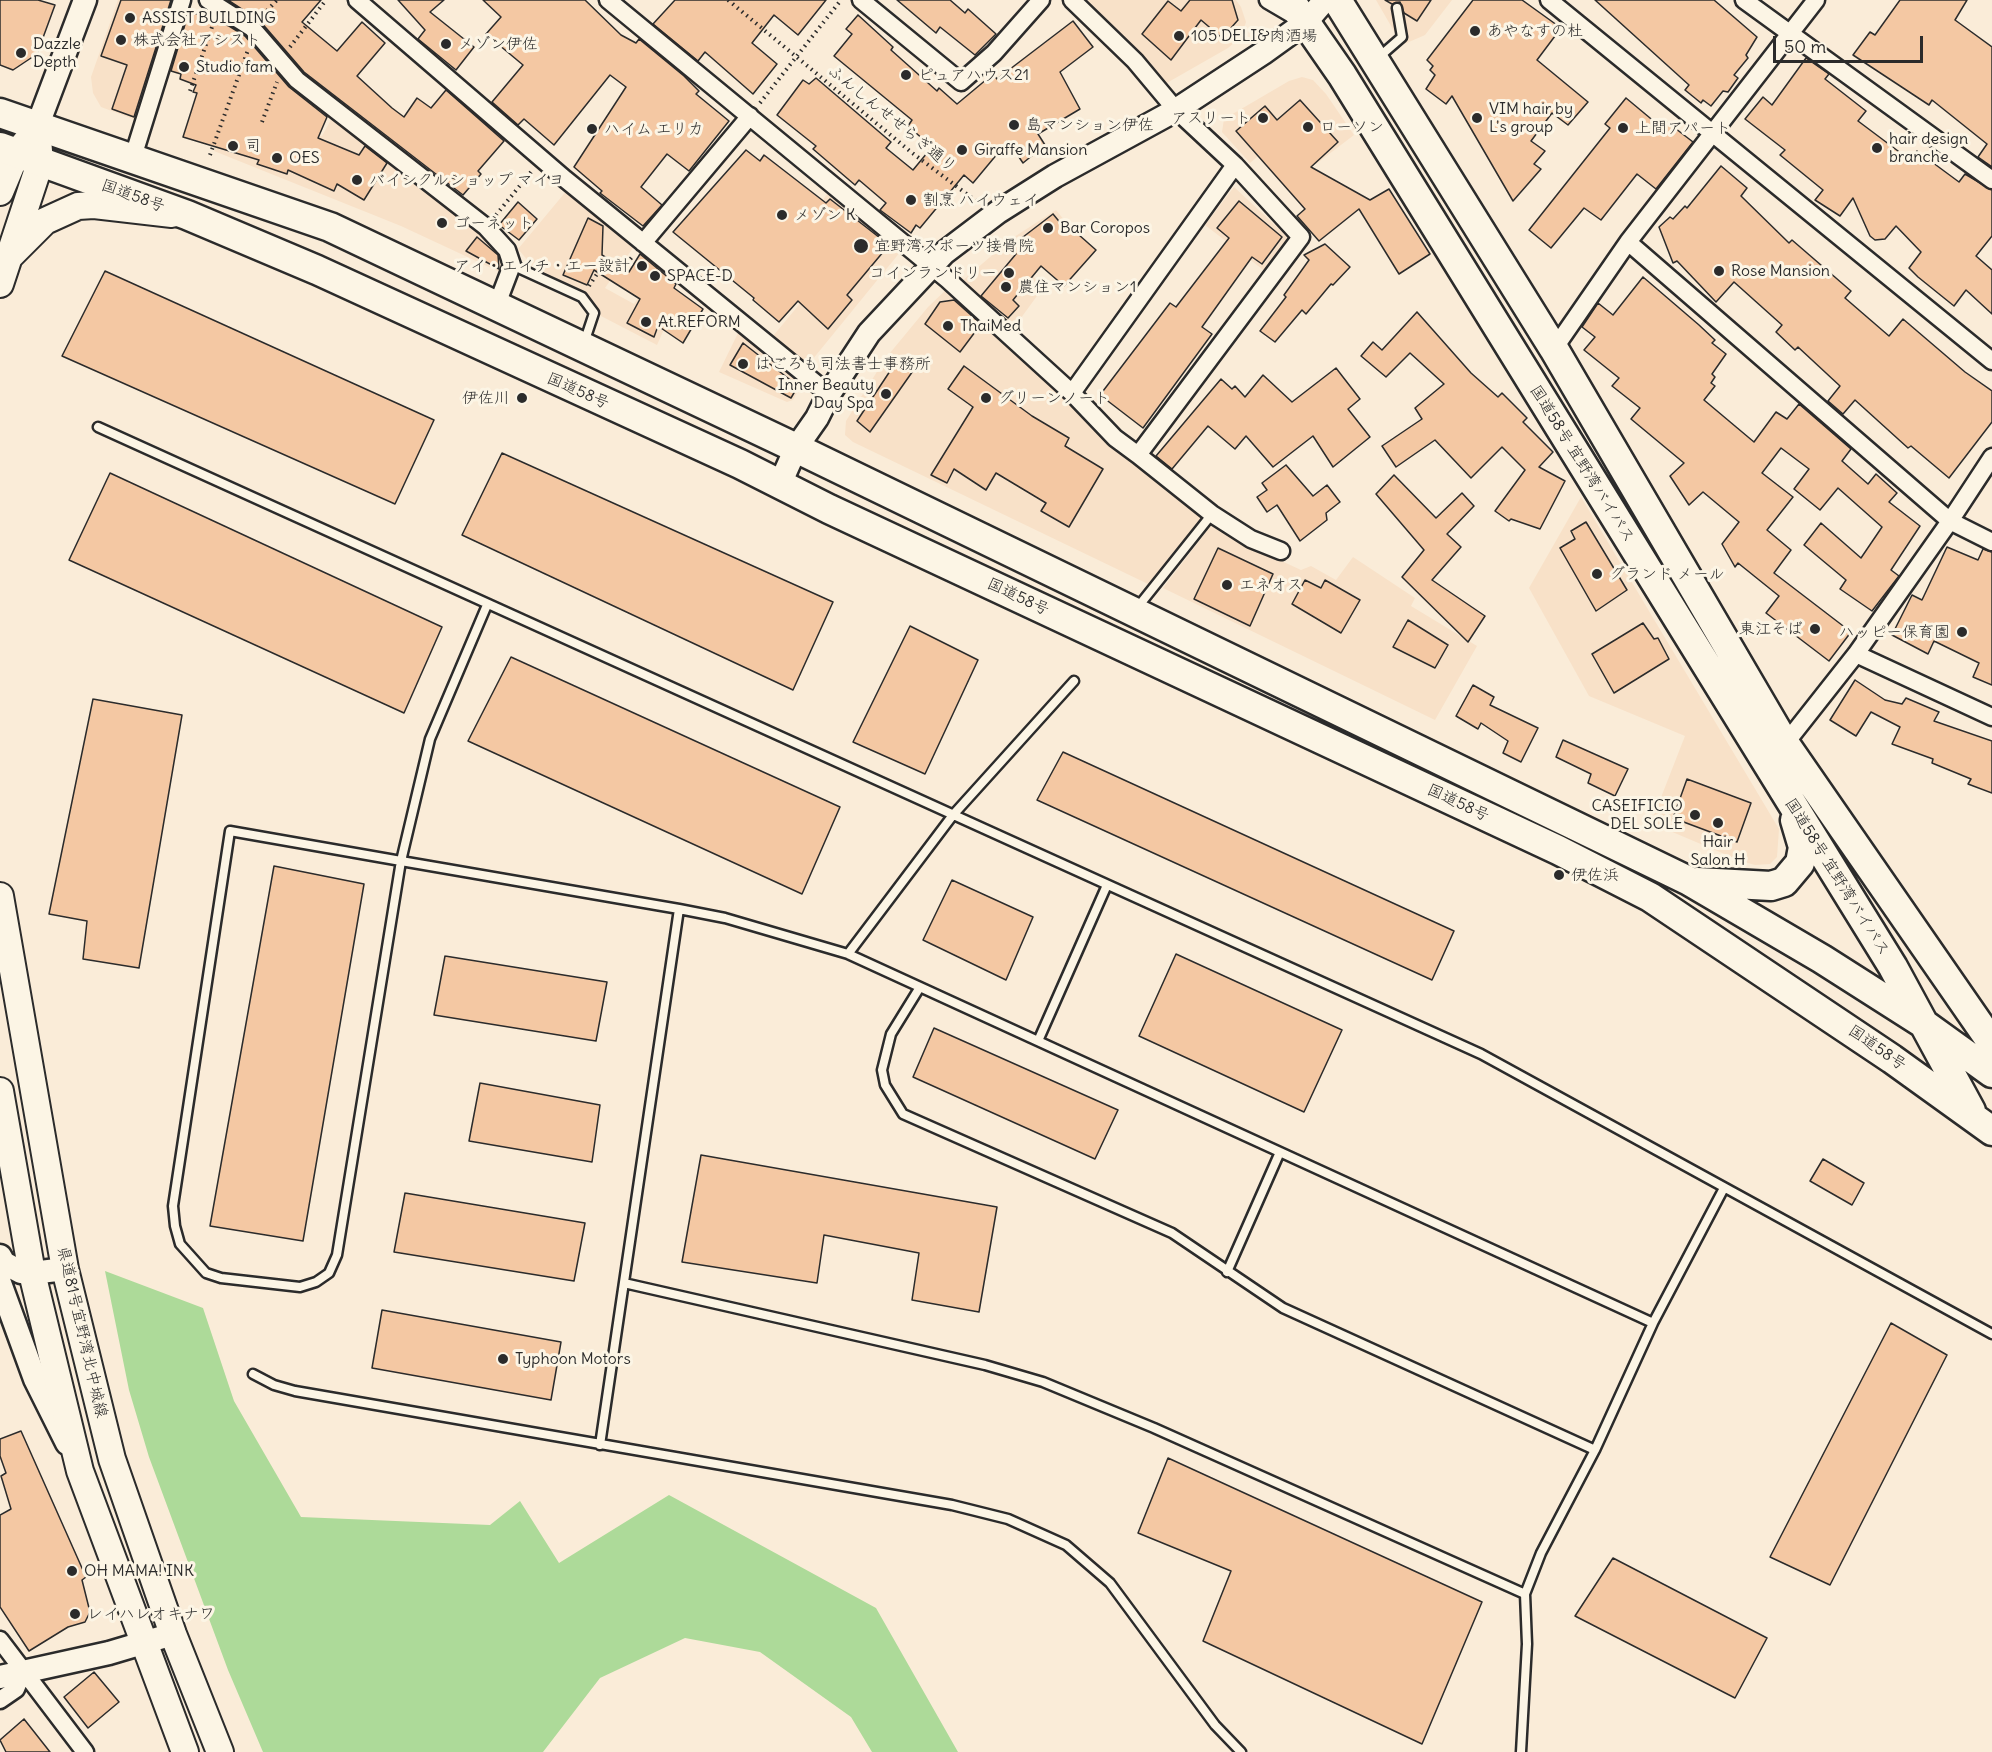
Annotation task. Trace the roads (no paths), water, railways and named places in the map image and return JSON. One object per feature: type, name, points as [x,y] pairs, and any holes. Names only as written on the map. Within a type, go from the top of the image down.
[{"type":"highway","name":"国道58号 宜野湾バイパス","points":[[1337,0],[1554,349],[1785,744],[1870,864],[1954,992],[1992,1043]]},
{"type":"highway","name":"国道58号 宜野湾バイパス","points":[[1298,11],[1342,75],[1776,778],[1904,1001],[1924,1024],[1984,1125]]},
{"type":"highway","name":"国道58号","points":[[0,113],[133,157],[330,227],[796,448],[1689,881],[1904,1001]]},
{"type":"highway","name":"国道58号","points":[[18,155],[187,215],[317,270],[780,484],[1578,860],[1650,897],[1836,1021],[1984,1125]]},
{"type":"highway","points":[[1689,881],[1771,886],[1784,882],[1792,876],[1800,863],[1803,847],[1798,826],[1776,778]]},
{"type":"highway","points":[[1836,1021],[1859,1022],[1883,1017],[1904,1001],[1912,980],[1907,954],[1894,929],[1870,864]]},
{"type":"highway","points":[[1924,1024],[1992,1073]]},
{"type":"main road","points":[[0,192],[18,155],[37,127]]},
{"type":"main road","points":[[0,284],[8,258],[18,155]]},
{"type":"main road","points":[[8,258],[45,221],[78,206],[94,205],[133,212],[187,215]]},
{"type":"main road","name":"県道81号宜野湾北中城線","points":[[0,896],[65,1269],[112,1459],[173,1634],[220,1752]]},
{"type":"main road","name":"県道81号宜野湾北中城線","points":[[0,1091],[32,1274],[80,1471],[185,1752]]},
{"type":"street","points":[[37,127],[85,0]]},
{"type":"street","points":[[133,157],[182,0]]},
{"type":"street","points":[[357,0],[542,159],[829,394]]},
{"type":"street","points":[[608,0],[929,266],[1072,393],[1115,438],[1212,514],[1251,539],[1281,551]]},
{"type":"street","points":[[861,0],[961,82],[994,53],[1041,0]]},
{"type":"street","points":[[1072,0],[1135,61],[1176,110],[1235,165],[1301,237],[1138,455]]},
{"type":"street","points":[[1268,0],[1298,11]]},
{"type":"street","points":[[780,484],[796,448],[818,418],[829,394],[869,333],[929,266],[966,234],[1017,200],[1055,176],[1176,110],[1263,53],[1298,11],[1325,0]]},
{"type":"street","points":[[1549,0],[1992,361]]},
{"type":"street","points":[[1744,0],[1992,180]]},
{"type":"street","points":[[1554,349],[1628,242],[1711,132],[1816,0]]},
{"type":"street","points":[[214,3],[255,28],[297,80],[486,227],[507,250],[512,265],[496,307]]},
{"type":"street","points":[[644,243],[750,116]]},
{"type":"street","points":[[1072,393],[1235,165]]},
{"type":"street","points":[[1628,242],[1950,521],[1992,542]]},
{"type":"street","points":[[1785,744],[1856,654],[1992,457]]},
{"type":"street","points":[[1856,654],[1992,717]]},
{"type":"street","points":[[0,1256],[4,1263],[21,1272],[32,1274],[65,1269]]},
{"type":"street","points":[[0,1283],[35,1379],[80,1471]]},
{"type":"street","points":[[0,1677],[144,1644],[173,1634]]},
{"type":"street","points":[[0,1640],[85,1752]]},
{"type":"street","points":[[0,1700],[16,1689],[23,1672]]},
{"type":"lane","points":[[1376,61],[1402,37],[1397,8]]},
{"type":"lane","points":[[512,265],[582,297],[594,313],[582,348]]},
{"type":"lane","points":[[98,427],[1480,1054],[1992,1334]]},
{"type":"lane","points":[[1133,613],[1212,514]]},
{"type":"lane","points":[[487,605],[430,739],[401,861],[337,1256],[328,1273],[316,1282],[300,1287],[221,1278],[206,1273],[180,1244],[173,1206],[230,831],[401,861],[679,909],[725,918],[848,954],[1653,1323]]},
{"type":"lane","points":[[848,954],[953,815],[1074,681]]},
{"type":"lane","points":[[1038,1041],[1107,885]]},
{"type":"lane","points":[[600,1445],[679,909]]},
{"type":"lane","points":[[920,987],[891,1034],[882,1070],[885,1086],[903,1114],[1172,1233],[1282,1308],[1595,1450]]},
{"type":"lane","points":[[1227,1272],[1280,1152]]},
{"type":"lane","points":[[1521,1752],[1527,1644],[1525,1594],[1541,1553],[1595,1450],[1653,1323],[1724,1188]]},
{"type":"lane","points":[[624,1283],[985,1365],[1043,1382],[1165,1433],[1525,1594]]},
{"type":"lane","points":[[253,1374],[274,1385],[295,1391],[952,1505],[1008,1518],[1066,1545],[1110,1583],[1215,1725],[1241,1752]]},
{"type":"place","name":"ASSIST BUILDING","points":[[130,18]]},
{"type":"place","name":"あやなすの杜","points":[[1475,31]]},
{"type":"place","name":"105 DELI&肉酒場","points":[[1179,36]]},
{"type":"place","name":"株式会社アシスト","points":[[121,40]]},
{"type":"place","name":"メゾン伊佐","points":[[446,44]]},
{"type":"place","name":"Dazzle Depth","points":[[21,53]]},
{"type":"place","name":"Studio fam","points":[[184,67]]},
{"type":"place","name":"ピュアハウス21","points":[[906,75]]},
{"type":"place","name":"アスリート","points":[[1263,118]]},
{"type":"place","name":"VIM hair by L's group","points":[[1477,118]]},
{"type":"place","name":"島マンション伊佐","points":[[1014,125]]},
{"type":"place","name":"ローソン","points":[[1308,127]]},
{"type":"place","name":"上間アパート","points":[[1623,128]]},
{"type":"place","name":"ハイム エリカ","points":[[592,129]]},
{"type":"place","name":"司","points":[[233,146]]},
{"type":"place","name":"hair design branche","points":[[1877,148]]},
{"type":"place","name":"Giraffe Mansion","points":[[962,150]]},
{"type":"place","name":"OES","points":[[277,158]]},
{"type":"place","name":"バイシクルショップ マイヨ","points":[[357,180]]},
{"type":"place","name":"割烹 ハイウェイ","points":[[911,200]]},
{"type":"place","name":"メゾン K","points":[[782,215]]},
{"type":"place","name":"ゴーネット","points":[[442,223]]},
{"type":"place","name":"Bar Coropos","points":[[1048,228]]},
{"type":"place","name":"宜野湾スポーツ接骨院","points":[[861,246]]},
{"type":"place","name":"アイ・エイチ・エー設計","points":[[642,266]]},
{"type":"place","name":"Rose Mansion","points":[[1719,271]]},
{"type":"place","name":"コインランドリー","points":[[1009,273]]},
{"type":"place","name":"SPACE-D","points":[[655,276]]},
{"type":"place","name":"農住マンション1","points":[[1006,287]]},
{"type":"place","name":"At.REFORM","points":[[646,322]]},
{"type":"place","name":"ThaiMed","points":[[948,326]]},
{"type":"place","name":"はごろも司法書士事務所","points":[[743,364]]},
{"type":"place","name":"Inner Beauty Day Spa","points":[[886,394]]},
{"type":"place","name":"伊佐川","points":[[522,398]]},
{"type":"place","name":"グリーンノート","points":[[986,398]]},
{"type":"place","name":"グランド メール","points":[[1597,574]]},
{"type":"place","name":"エネオス","points":[[1227,585]]},
{"type":"place","name":"東江そば","points":[[1815,629]]},
{"type":"place","name":"ハッピー保育園","points":[[1962,632]]},
{"type":"place","name":"CASEIFICIO DEL SOLE","points":[[1695,815]]},
{"type":"place","name":"Hair Salon H","points":[[1718,823]]},
{"type":"place","name":"伊佐浜","points":[[1559,875]]},
{"type":"place","name":"Typhoon Motors","points":[[503,1359]]},
{"type":"place","name":"OH MAMA! INK","points":[[72,1571]]},
{"type":"place","name":"レイハレオキナワ","points":[[75,1614]]}]
